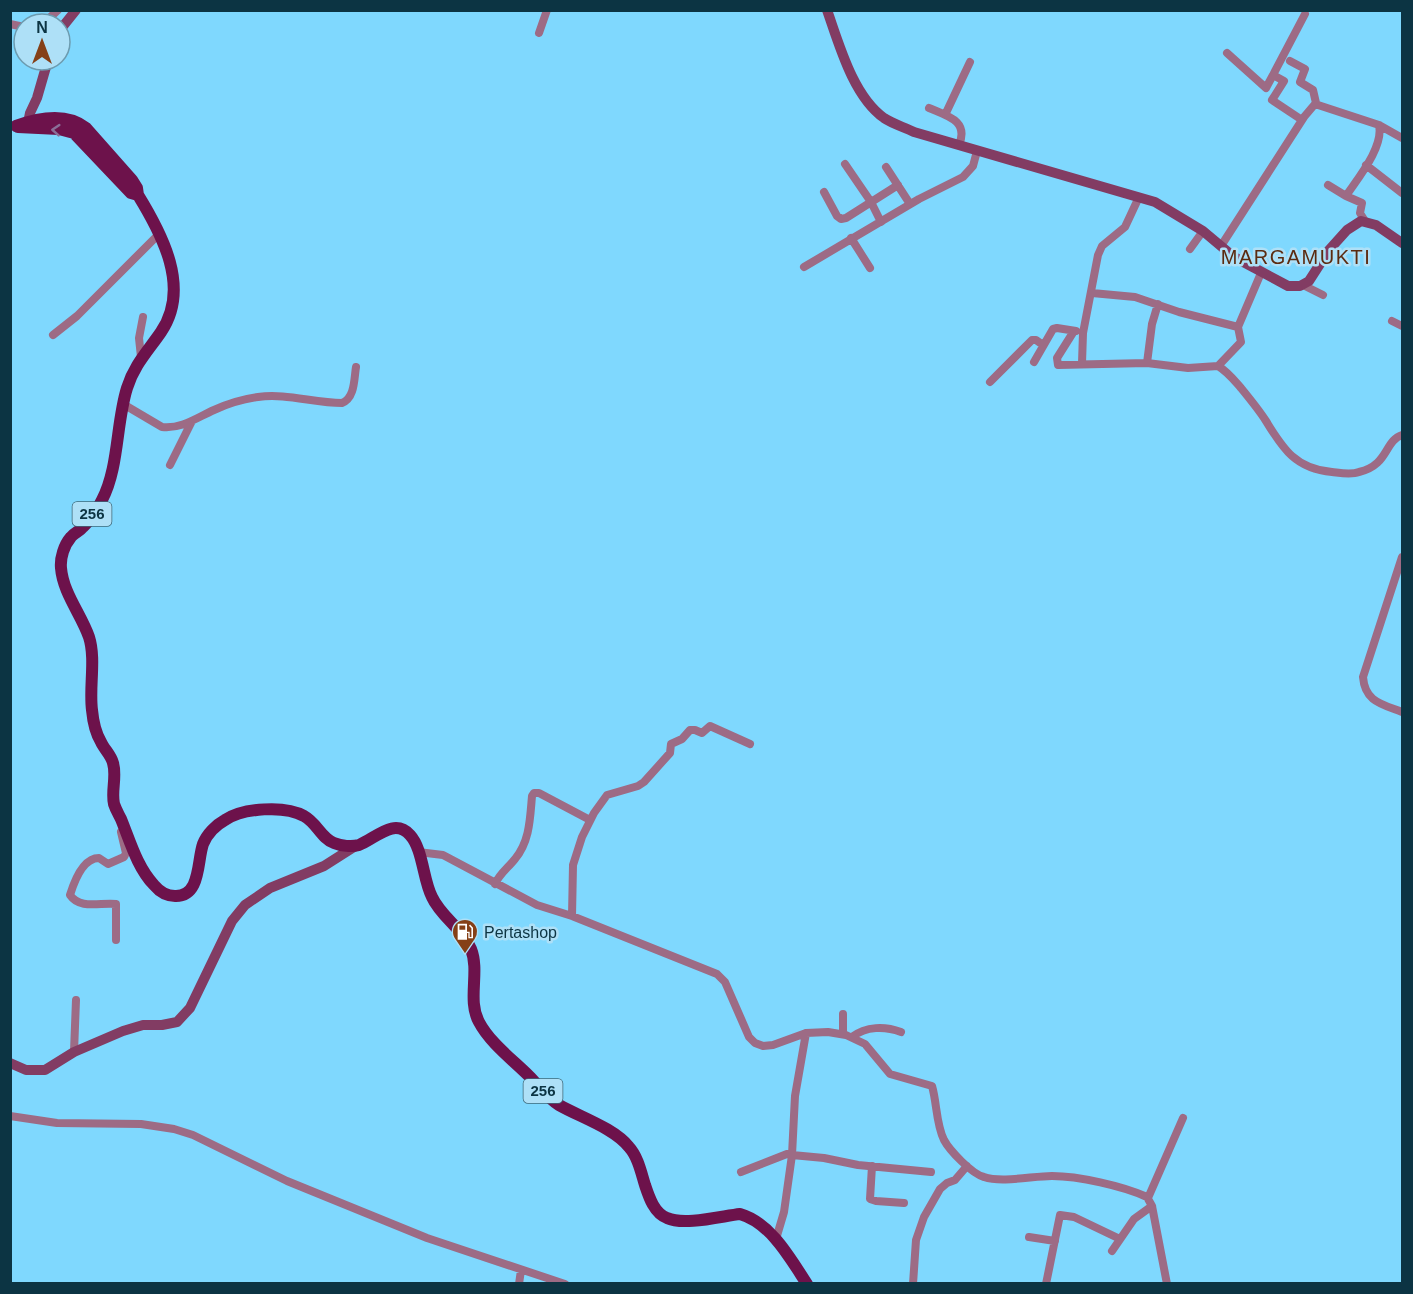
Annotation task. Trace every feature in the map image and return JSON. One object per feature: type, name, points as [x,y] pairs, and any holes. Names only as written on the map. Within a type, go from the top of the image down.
[{"type":"main road","name":"256","points":[[17,124],[57,118],[79,123],[86,137],[106,160],[132,180],[160,233],[170,261],[173,296],[171,314],[162,331],[141,357],[127,387],[112,467],[102,500],[83,528],[70,537],[64,549],[61,568],[71,600],[90,639],[94,726],[113,764],[113,799],[134,852],[150,881],[164,894],[171,896],[189,892],[196,878],[202,846],[207,836],[218,825],[236,814],[255,810],[280,810],[300,814],[311,821],[323,836],[333,843]]},
{"type":"main road","name":"256","points":[[17,124],[69,131],[86,137]]},
{"type":"main road","name":"256","points":[[357,845],[388,829],[402,829],[411,836],[430,895],[441,912],[463,936],[472,951],[477,1019],[496,1044],[551,1099],[628,1145],[649,1197],[657,1210],[666,1218],[687,1220],[740,1214],[758,1221],[776,1239],[807,1284]]},
{"type":"main road","points":[[333,843],[357,845]]},
{"type":"street","points":[[539,33],[547,10]]},
{"type":"street","points":[[827,10],[849,70],[866,99],[880,115],[914,132],[1155,202],[1203,231],[1261,273],[1288,286],[1303,285],[1323,295]]},
{"type":"street","points":[[1227,53],[1266,88],[1305,14]]},
{"type":"street","points":[[1290,61],[1305,69],[1300,82],[1313,90],[1316,104]]},
{"type":"street","points":[[945,115],[970,62]]},
{"type":"street","points":[[17,124],[38,95],[45,72]]},
{"type":"street","points":[[1273,75],[1284,81],[1272,100],[1302,120]]},
{"type":"street","points":[[1221,246],[1302,120],[1316,104]]},
{"type":"street","points":[[1316,104],[1379,125],[1402,138]]},
{"type":"street","points":[[929,108],[951,118],[962,130],[959,145]]},
{"type":"street","points":[[1346,196],[1380,138],[1379,125]]},
{"type":"street","points":[[804,267],[910,204],[963,177],[973,166],[977,151]]},
{"type":"street","points":[[845,164],[871,202],[881,222]]},
{"type":"street","points":[[1366,165],[1402,193]]},
{"type":"street","points":[[886,168],[910,204]]},
{"type":"street","points":[[824,192],[837,216],[842,219],[898,185]]},
{"type":"street","points":[[1328,185],[1362,203],[1360,212],[1365,221]]},
{"type":"street","points":[[1082,363],[1083,333],[1100,250],[1125,227],[1138,196]]},
{"type":"street","points":[[1303,285],[1314,276],[1329,250],[1356,223],[1365,221],[1376,225],[1402,243]]},
{"type":"street","points":[[1190,249],[1203,231]]},
{"type":"street","points":[[52,335],[75,318],[160,233]]},
{"type":"street","points":[[851,238],[870,268]]},
{"type":"street","points":[[1218,366],[1241,342],[1238,327],[1261,273]]},
{"type":"street","points":[[1092,293],[1135,297],[1179,312],[1238,327]]},
{"type":"street","points":[[1147,363],[1152,324],[1158,304]]},
{"type":"street","points":[[141,357],[140,338],[143,317]]},
{"type":"street","points":[[1392,321],[1402,326]]},
{"type":"street","points":[[1034,362],[1053,329],[1083,333]]},
{"type":"street","points":[[1074,331],[1056,363],[1061,365],[1147,363],[1188,368],[1218,366],[1232,376],[1280,445],[1298,460],[1314,468],[1328,472],[1360,472],[1382,461],[1396,438],[1402,435]]},
{"type":"street","points":[[990,382],[1032,340],[1043,345]]},
{"type":"street","points":[[123,404],[162,427],[175,428],[214,410],[260,397],[345,402],[352,394],[356,367]]},
{"type":"street","points":[[170,465],[192,421]]},
{"type":"street","points":[[1402,558],[1401,570],[1363,677],[1365,688],[1370,696],[1402,712]]},
{"type":"street","points":[[572,916],[573,865],[592,817],[607,795],[644,782],[669,753],[671,744],[682,739],[690,730],[702,733],[710,726],[750,744]]},
{"type":"street","points":[[495,884],[501,873],[518,855],[526,837],[534,793],[539,793],[592,817]]},
{"type":"street","points":[[116,940],[116,904],[84,904],[72,899],[70,895],[76,877],[91,859],[99,858],[108,864],[125,856],[120,818]]},
{"type":"street","points":[[324,866],[331,855],[333,843]]},
{"type":"street","points":[[10,1063],[26,1070],[45,1070],[75,1052],[135,1027],[171,1024],[183,1017],[190,1008],[232,921],[245,905],[270,888],[324,866],[357,845]]},
{"type":"street","points":[[418,852],[443,855],[537,905],[572,916],[717,974],[725,982],[749,1037],[755,1043],[763,1046],[773,1045],[806,1033],[828,1032],[843,1034],[865,1044],[890,1074],[932,1086],[943,1137],[975,1173],[986,1178],[1055,1176],[1073,1178],[1117,1187],[1148,1198],[1152,1206],[1167,1284]]},
{"type":"street","points":[[75,1052],[76,1000]]},
{"type":"street","points":[[843,1014],[843,1034]]},
{"type":"street","points":[[852,1037],[858,1031],[877,1027],[901,1032]]},
{"type":"street","points":[[776,1239],[784,1212],[792,1154],[795,1096],[806,1033]]},
{"type":"street","points":[[10,1116],[57,1123],[146,1124],[184,1132],[304,1188],[427,1238],[565,1284]]},
{"type":"street","points":[[1148,1198],[1183,1118]]},
{"type":"street","points":[[741,1172],[792,1154],[931,1172]]},
{"type":"street","points":[[872,1166],[870,1199],[904,1203]]},
{"type":"street","points":[[913,1284],[918,1231],[940,1189],[955,1180],[967,1166]]},
{"type":"street","points":[[1112,1251],[1134,1219],[1152,1206]]},
{"type":"street","points":[[1046,1284],[1058,1217],[1063,1214],[1074,1217],[1120,1239]]},
{"type":"street","points":[[1029,1237],[1055,1241]]},
{"type":"street","points":[[519,1284],[521,1270]]},
{"type":"place","name":"Pertashop","points":[[465,955]]},
{"type":"district","name":"MARGAMUKTI","points":[[1296,257]]}]
